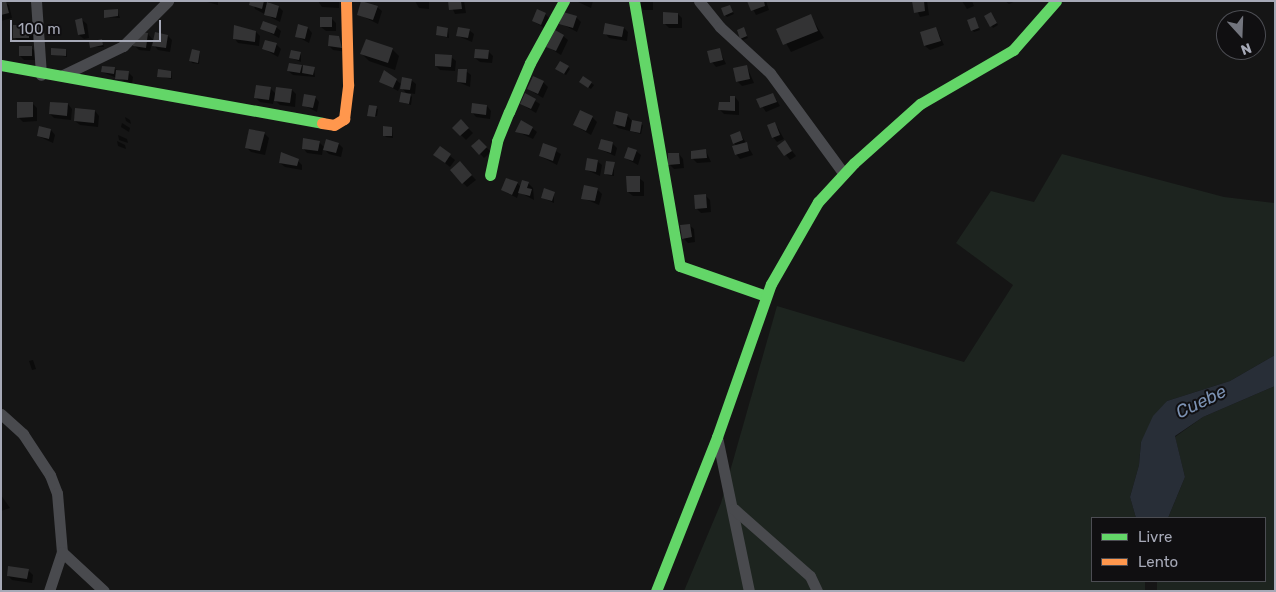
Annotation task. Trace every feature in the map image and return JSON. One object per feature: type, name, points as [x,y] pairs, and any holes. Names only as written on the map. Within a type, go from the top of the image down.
[{"type":"street","points":[[36,1],[41,75]]},
{"type":"street","points":[[63,75],[123,46],[168,1]]},
{"type":"street","points":[[1,65],[41,75],[63,75],[341,124],[346,115],[348,84],[346,1]]},
{"type":"street","points":[[490,175],[497,141],[516,96],[564,1]]},
{"type":"street","points":[[634,1],[680,266],[766,296]]},
{"type":"street","points":[[699,1],[720,27],[770,73],[844,174]]},
{"type":"street","points":[[656,591],[718,437],[766,296],[784,254],[800,228],[844,174],[928,98],[1013,50],[1056,1]]},
{"type":"street","points":[[1,414],[23,434],[50,475],[57,493],[62,552],[49,591]]},
{"type":"street","points":[[718,437],[749,591]]},
{"type":"street","points":[[734,509],[810,576],[817,591]]},
{"type":"street","points":[[62,552],[104,591]]},
{"type":"shaded area","points":[[1062,154],[1224,197],[1275,203],[1275,355],[1230,381],[1167,401],[1141,442],[1139,465],[1130,497],[1136,517],[1091,517],[1091,582],[1145,582],[1145,591],[684,591],[721,503],[777,306],[964,362],[1013,285],[956,243],[991,191],[1034,202]]},
{"type":"shaded area","points":[[1275,386],[1275,591],[1157,591],[1157,582],[1266,582],[1266,517],[1168,517],[1185,477],[1175,437],[1203,417]]},
{"type":"water","name":"Cuebe","points":[[1275,355],[1275,386],[1203,417],[1175,436],[1185,477],[1168,517],[1136,517],[1130,497],[1139,465],[1141,442],[1153,416],[1167,401],[1230,381]]},
{"type":"building","points":[[1,1],[6,1],[9,13],[1,15]]},
{"type":"building","points":[[250,1],[264,1],[262,9],[249,5]]},
{"type":"building","points":[[361,1],[378,6],[373,20],[357,15]]},
{"type":"building","points":[[448,1],[461,1],[462,9],[449,10]]},
{"type":"building","points":[[747,1],[764,1],[765,6],[751,11]]},
{"type":"building","points":[[912,1],[924,1],[925,11],[914,13]]},
{"type":"building","points":[[267,2],[279,6],[276,18],[264,15]]},
{"type":"building","points":[[730,5],[733,12],[724,16],[721,8]]},
{"type":"building","points":[[118,9],[118,16],[104,18],[104,10]]},
{"type":"building","points":[[537,9],[546,13],[541,25],[532,21]]},
{"type":"building","points":[[563,12],[577,16],[573,28],[559,24]]},
{"type":"building","points":[[663,12],[678,13],[678,24],[663,24]]},
{"type":"building","points":[[991,12],[997,23],[990,27],[984,16]]},
{"type":"building","points":[[811,14],[818,31],[783,45],[776,29]]},
{"type":"building","points":[[320,17],[332,17],[332,27],[320,27]]},
{"type":"building","points":[[975,17],[979,28],[971,31],[967,20]]},
{"type":"building","points":[[82,18],[85,34],[78,35],[75,20]]},
{"type":"building","points":[[263,21],[277,26],[274,34],[260,29]]},
{"type":"building","points":[[605,23],[624,27],[622,37],[603,34]]},
{"type":"building","points":[[298,24],[308,27],[305,39],[295,37]]},
{"type":"building","points":[[13,25],[29,25],[29,38],[13,38]]},
{"type":"building","points":[[234,25],[256,31],[255,42],[233,39]]},
{"type":"building","points":[[437,26],[448,28],[447,37],[436,35]]},
{"type":"building","points":[[458,27],[470,29],[468,38],[456,36]]},
{"type":"building","points":[[744,27],[747,36],[740,39],[737,30]]},
{"type":"building","points":[[936,27],[941,41],[924,46],[920,32]]},
{"type":"building","points":[[555,30],[564,35],[556,51],[546,47]]},
{"type":"building","points":[[135,31],[148,33],[146,48],[133,46]]},
{"type":"building","points":[[155,32],[168,35],[166,48],[152,46]]},
{"type":"building","points":[[329,35],[339,36],[342,48],[328,46]]},
{"type":"building","points":[[102,39],[103,45],[90,48],[89,42]]},
{"type":"building","points":[[366,39],[393,48],[388,63],[360,54]]},
{"type":"building","points":[[265,40],[277,43],[274,53],[262,49]]},
{"type":"building","points":[[19,46],[32,46],[32,56],[19,56]]},
{"type":"building","points":[[51,48],[66,49],[66,56],[51,55]]},
{"type":"building","points":[[720,48],[723,60],[710,63],[707,51]]},
{"type":"building","points":[[192,49],[200,51],[198,63],[189,61]]},
{"type":"building","points":[[475,49],[489,50],[488,59],[474,58]]},
{"type":"building","points":[[291,50],[301,52],[299,60],[289,58]]},
{"type":"building","points":[[435,54],[452,55],[451,67],[435,66]]},
{"type":"building","points":[[560,61],[569,66],[564,74],[555,69]]},
{"type":"building","points":[[289,63],[302,65],[300,73],[287,71]]},
{"type":"building","points":[[303,65],[315,67],[313,75],[302,73]]},
{"type":"building","points":[[747,65],[750,79],[736,82],[733,68]]},
{"type":"building","points":[[102,66],[115,67],[114,74],[101,72]]},
{"type":"building","points":[[158,69],[171,71],[171,78],[157,77]]},
{"type":"building","points":[[458,69],[467,69],[466,83],[457,82]]},
{"type":"building","points":[[116,70],[129,71],[128,80],[115,79]]},
{"type":"building","points":[[384,70],[397,79],[393,88],[379,82]]},
{"type":"building","points":[[533,76],[544,81],[538,94],[527,89]]},
{"type":"building","points":[[583,76],[592,82],[588,88],[579,82]]},
{"type":"building","points":[[402,77],[412,79],[410,90],[400,89]]},
{"type":"building","points":[[256,85],[271,87],[269,100],[254,98]]},
{"type":"building","points":[[276,87],[292,89],[290,103],[274,101]]},
{"type":"building","points":[[401,92],[411,94],[409,104],[399,102]]},
{"type":"building","points":[[525,93],[536,99],[531,109],[520,104]]},
{"type":"building","points":[[773,93],[777,102],[760,108],[756,99]]},
{"type":"building","points":[[304,94],[316,96],[313,108],[302,106]]},
{"type":"building","points":[[730,96],[735,96],[735,111],[718,110],[719,102],[730,102]]},
{"type":"building","points":[[17,102],[33,102],[33,117],[17,118]]},
{"type":"building","points":[[50,102],[68,103],[67,116],[49,114]]},
{"type":"building","points":[[472,103],[487,105],[486,115],[471,113]]},
{"type":"building","points":[[369,105],[377,106],[375,117],[367,116]]},
{"type":"building","points":[[75,108],[95,110],[94,123],[74,121]]},
{"type":"building","points":[[580,110],[593,116],[586,131],[573,125]]},
{"type":"building","points":[[616,111],[628,114],[625,127],[613,124]]},
{"type":"building","points":[[461,119],[469,128],[460,136],[452,128]]},
{"type":"building","points":[[521,120],[533,127],[529,135],[515,132]]},
{"type":"building","points":[[632,120],[642,122],[640,133],[630,131]]},
{"type":"building","points":[[775,122],[780,135],[772,138],[767,125]]},
{"type":"building","points":[[39,126],[51,129],[49,139],[37,136]]},
{"type":"building","points":[[383,126],[392,127],[392,136],[383,136]]},
{"type":"building","points":[[249,129],[265,132],[260,151],[245,148]]},
{"type":"building","points":[[740,131],[743,140],[733,144],[730,135]]},
{"type":"building","points":[[303,138],[320,141],[318,151],[302,149]]},
{"type":"building","points":[[326,139],[339,143],[336,153],[323,150]]},
{"type":"building","points":[[479,139],[487,147],[479,155],[471,146]]},
{"type":"building","points":[[601,139],[613,142],[611,153],[598,149]]},
{"type":"building","points":[[785,140],[792,151],[784,156],[777,146]]},
{"type":"building","points":[[747,142],[749,151],[735,155],[732,146]]},
{"type":"building","points":[[543,143],[557,148],[553,161],[539,156]]},
{"type":"building","points":[[440,146],[451,154],[445,163],[433,155]]},
{"type":"building","points":[[628,147],[637,150],[633,161],[624,158]]},
{"type":"building","points":[[706,149],[707,158],[691,159],[691,151]]},
{"type":"building","points":[[281,152],[299,159],[297,166],[279,163]]},
{"type":"building","points":[[668,153],[679,153],[680,164],[668,165]]},
{"type":"building","points":[[587,158],[598,160],[596,172],[585,170]]},
{"type":"building","points":[[460,161],[472,175],[462,184],[450,170]]},
{"type":"building","points":[[606,161],[615,162],[612,175],[604,174]]},
{"type":"building","points":[[626,176],[640,176],[640,192],[627,192]]},
{"type":"building","points":[[506,178],[518,182],[512,195],[501,190]]},
{"type":"building","points":[[522,180],[529,182],[527,188],[532,189],[530,196],[518,193]]},
{"type":"building","points":[[584,185],[598,188],[595,201],[581,199]]},
{"type":"building","points":[[544,188],[555,192],[552,201],[541,198]]},
{"type":"building","points":[[706,194],[707,208],[695,209],[694,195]]},
{"type":"building","points":[[690,224],[692,237],[682,239],[680,225]]},
{"type":"building","points":[[8,566],[29,569],[27,579],[7,576]]},
{"type":"traffic: fast","points":[[490,175],[497,141],[509,112],[530,63],[564,1]]},
{"type":"traffic: fast","points":[[634,1],[680,266],[766,296]]},
{"type":"traffic: fast","points":[[656,591],[717,437],[771,284],[818,202],[854,163],[920,104],[1013,50],[1056,1]]},
{"type":"traffic: fast","points":[[1,65],[322,123]]},
{"type":"traffic: slow","points":[[322,123],[334,125],[344,119],[348,84],[346,1]]}]
